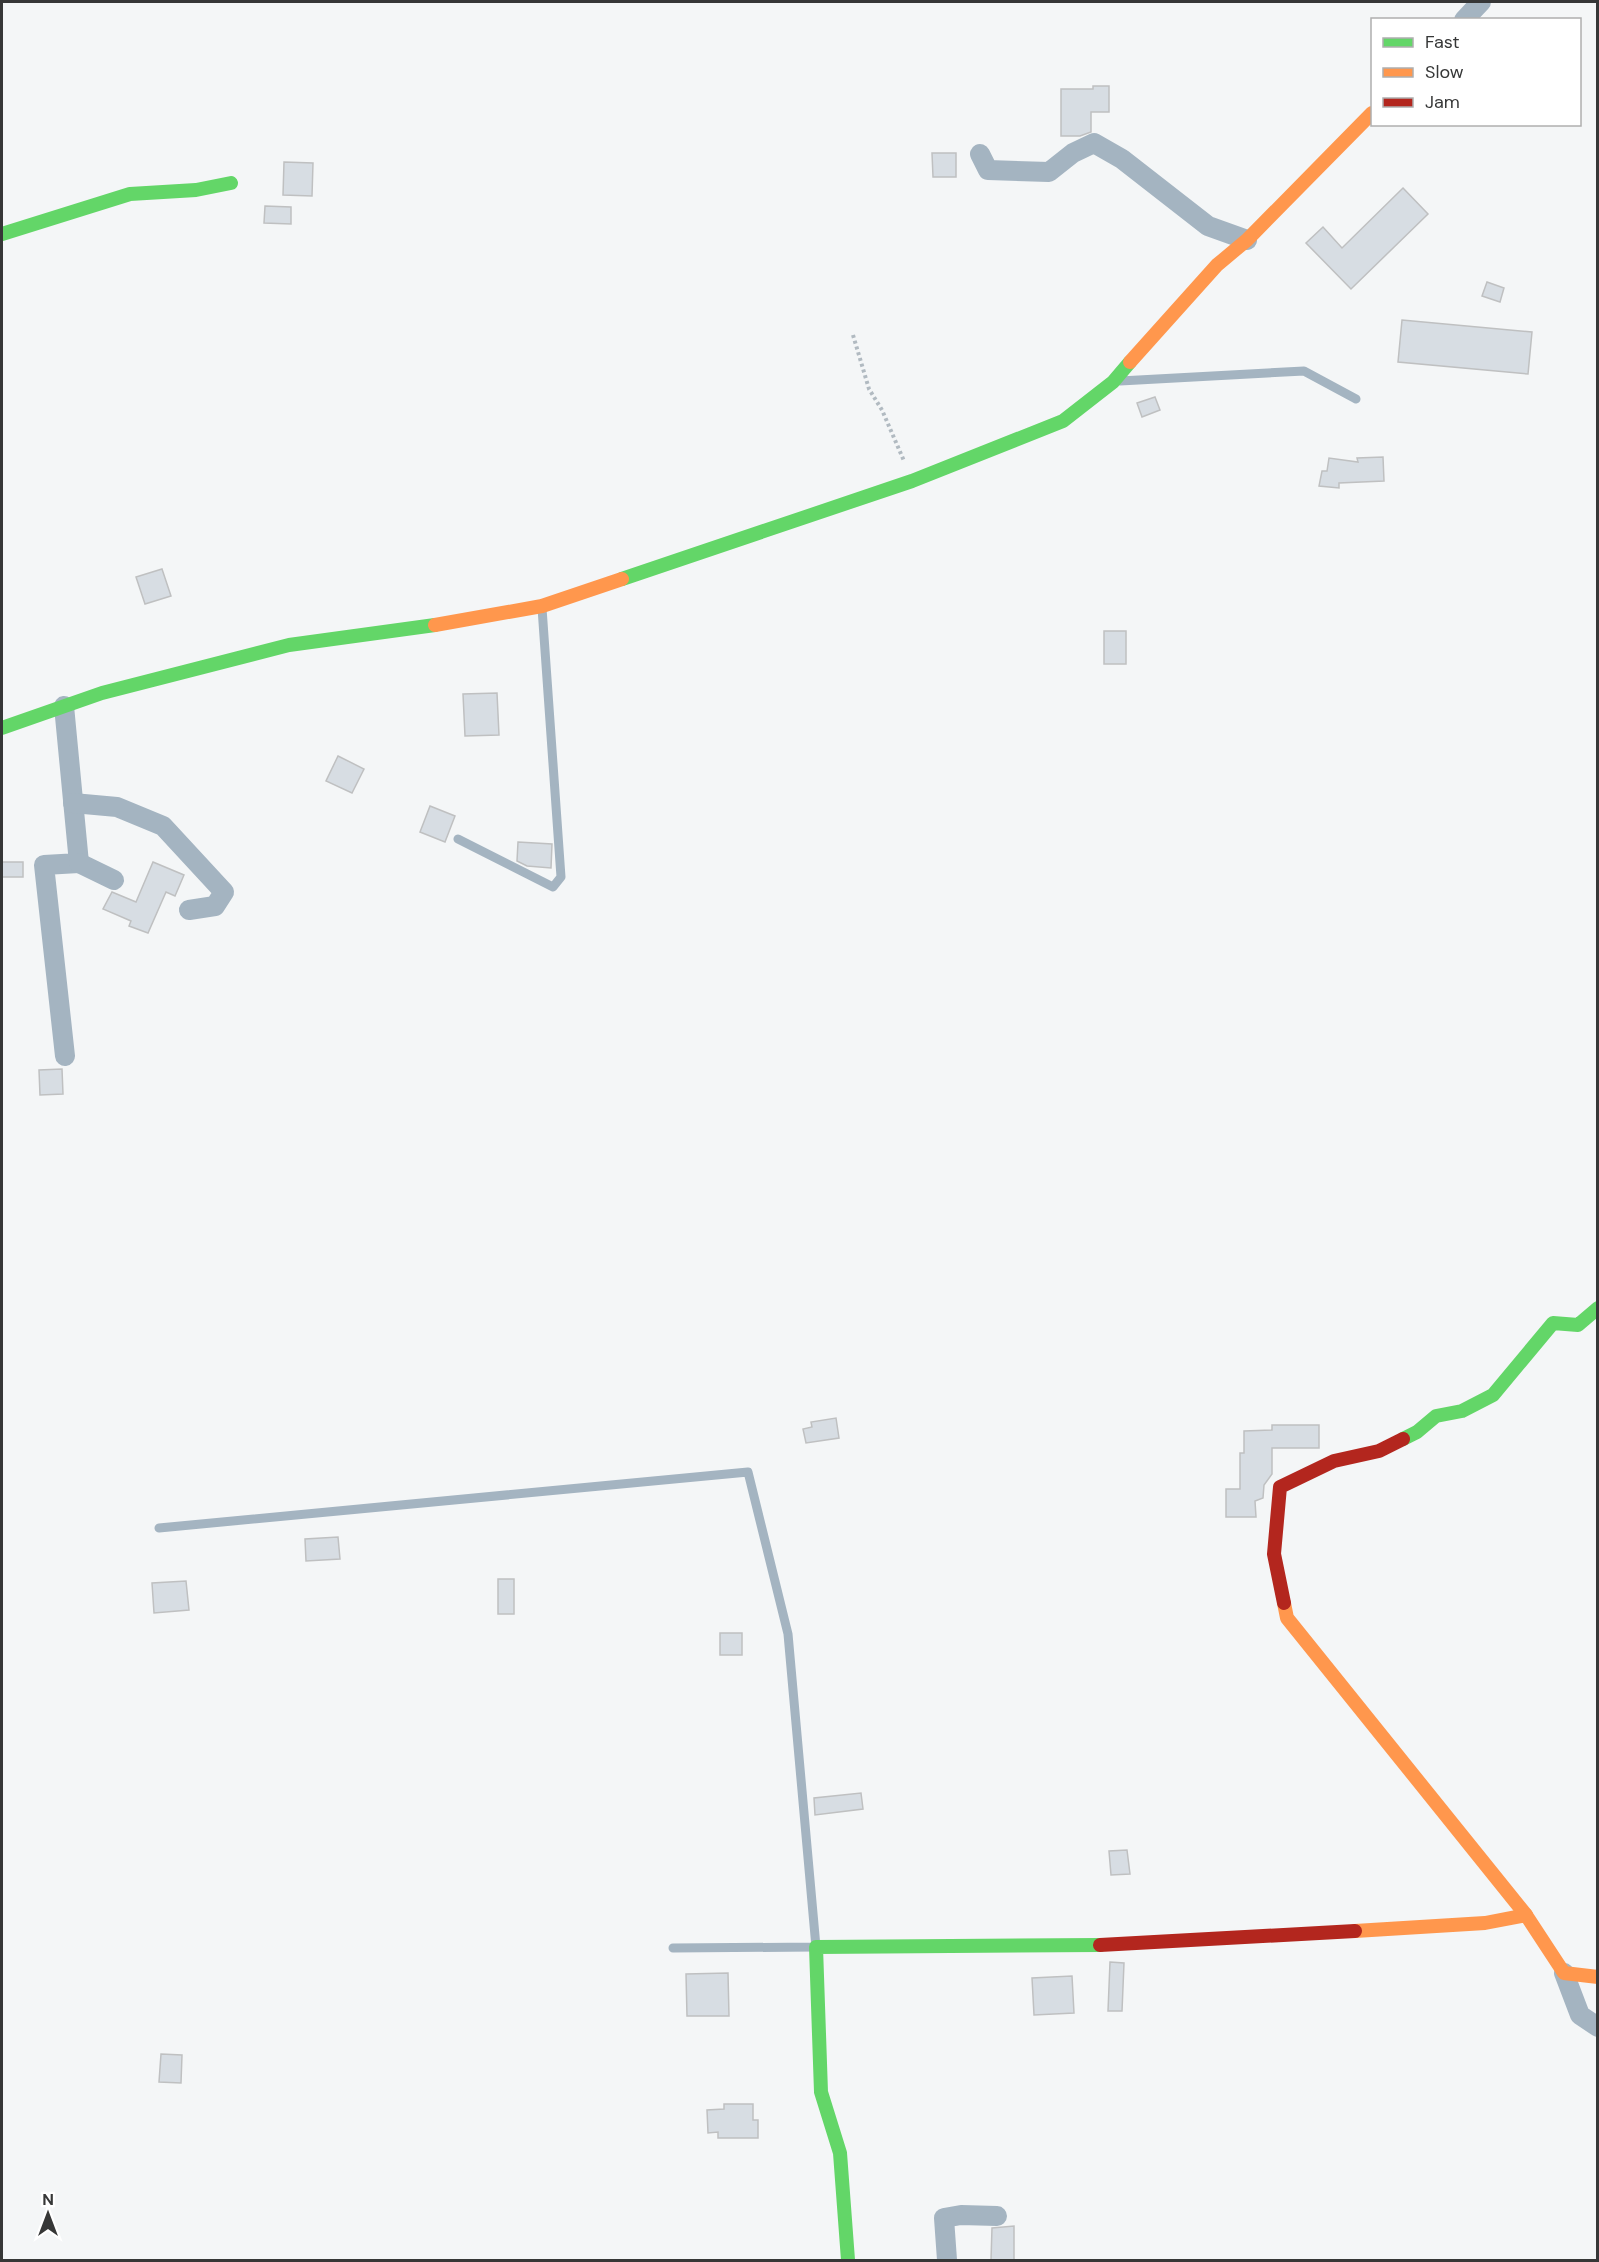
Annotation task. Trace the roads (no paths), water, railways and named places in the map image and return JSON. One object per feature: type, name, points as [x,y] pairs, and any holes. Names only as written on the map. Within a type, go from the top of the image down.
[{"type":"street","points":[[1465,18],[1476,3]]},
{"type":"street","points":[[2,728],[102,693],[289,645],[471,620],[542,606],[912,481],[1064,421],[1113,382],[1216,266],[1247,240],[1371,114]]},
{"type":"street","points":[[980,154],[988,170],[1049,172],[1073,153],[1094,143],[1122,159],[1208,226],[1247,240]]},
{"type":"street","points":[[2,234],[130,194],[196,190],[231,183]]},
{"type":"street","points":[[64,706],[79,863]]},
{"type":"street","points":[[73,803],[117,807],[163,826],[224,892],[215,906],[189,910]]},
{"type":"street","points":[[65,1056],[44,865],[79,863],[114,880]]},
{"type":"street","points":[[1598,1308],[1578,1325],[1553,1323],[1493,1395],[1461,1410],[1436,1416],[1417,1432],[1379,1451],[1334,1461],[1280,1487],[1274,1554],[1287,1618],[1526,1915],[1564,1972],[1580,2015],[1598,2027]]},
{"type":"street","points":[[848,2260],[840,2153],[821,2092],[816,1947],[1122,1945],[1485,1923],[1526,1915]]},
{"type":"street","points":[[1564,1972],[1598,1977]]},
{"type":"street","points":[[947,2260],[944,2218],[961,2215],[997,2216]]},
{"type":"lane","points":[[1113,382],[1304,370],[1356,399]]},
{"type":"lane","points":[[458,839],[554,887],[561,877],[542,606]]},
{"type":"lane","points":[[159,1528],[748,1472],[788,1634],[816,1947],[673,1948]]}]
